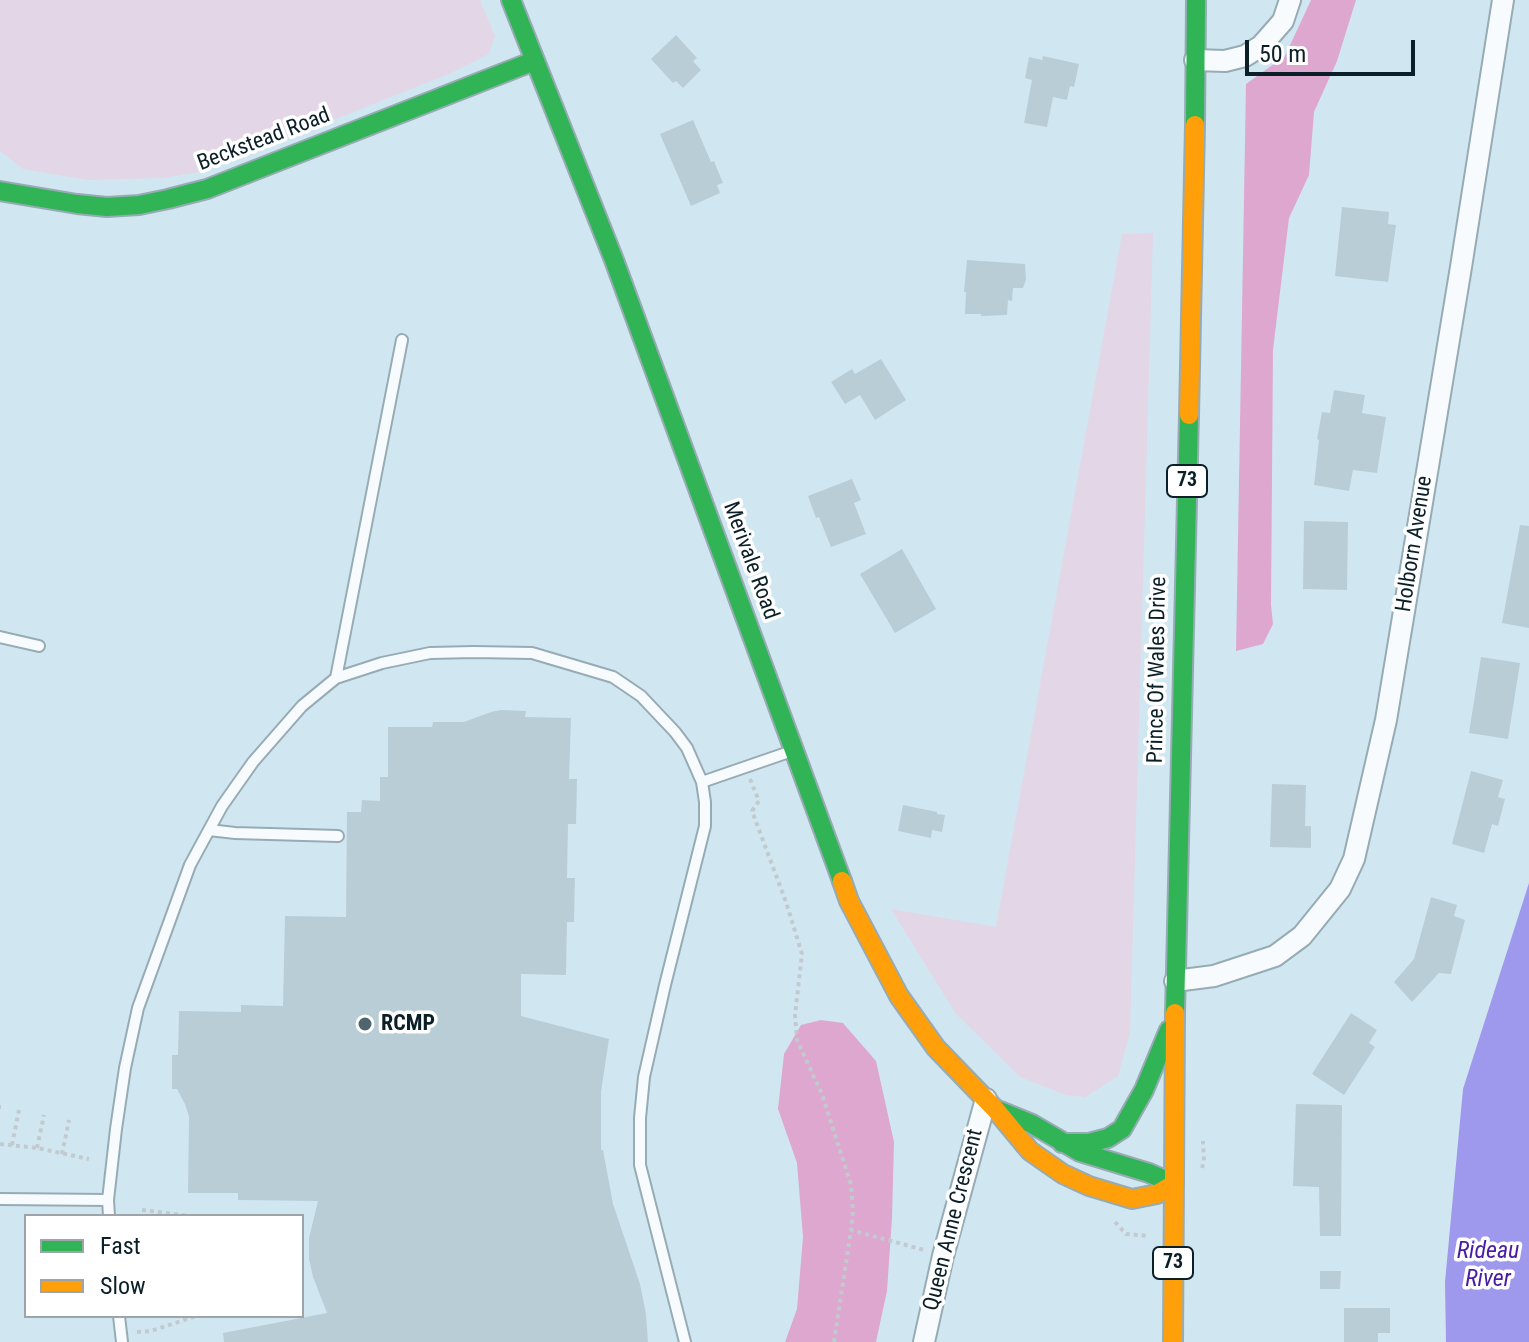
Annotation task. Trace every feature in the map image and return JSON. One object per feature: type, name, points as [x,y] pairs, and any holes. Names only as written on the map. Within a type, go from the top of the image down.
[{"type":"main road","name":"Merivale Road","points":[[511,0],[614,260],[849,901],[899,996],[936,1048],[1041,1160],[1089,1186],[1132,1199],[1157,1194],[1174,1184]]},
{"type":"main road","name":"Prince Of Wales Drive","points":[[1173,1342],[1175,981],[1193,269],[1196,0]]},
{"type":"main road","name":"Beckstead Road","points":[[0,191],[107,207],[168,199],[207,189],[534,61]]},
{"type":"main road","points":[[1062,1143],[1089,1143],[1108,1138],[1122,1129],[1161,1051],[1175,1003]]},
{"type":"main road","name":"Merivale Road","points":[[991,1104],[1062,1143],[1174,1184]]},
{"type":"street","points":[[1195,60],[1225,61],[1245,56],[1261,46],[1283,21],[1290,0]]},
{"type":"street","name":"Holborn Avenue","points":[[1175,981],[1214,976],[1275,956],[1302,936],[1340,889],[1354,859],[1386,720],[1503,0]]},
{"type":"street","name":"Queen Anne Crescent","points":[[924,1342],[943,1256],[991,1104]]},
{"type":"lane","points":[[336,678],[402,340]]},
{"type":"lane","points":[[0,637],[39,646]]},
{"type":"lane","points":[[109,1214],[121,1092],[138,1008],[190,865],[222,806],[253,762],[302,706],[336,678],[382,663],[430,653],[532,653],[613,677],[641,696],[687,748],[702,782],[705,826],[644,1077],[640,1118],[640,1165],[685,1342]]},
{"type":"lane","points":[[702,782],[794,751]]},
{"type":"lane","points":[[209,830],[338,836]]},
{"type":"lane","points":[[0,1199],[108,1200]]},
{"type":"lane","points":[[119,1318],[122,1338]]},
{"type":"path","points":[[746,767],[759,801],[752,811],[802,954],[795,1015],[797,1040],[822,1094],[851,1185],[851,1230],[834,1342]]},
{"type":"path","points":[[12,1145],[19,1110]]},
{"type":"path","points":[[37,1148],[44,1115]]},
{"type":"path","points":[[62,1154],[69,1120]]},
{"type":"path","points":[[0,1144],[89,1159]]},
{"type":"path","points":[[142,1210],[174,1214]]},
{"type":"path","points":[[851,1230],[943,1256]]},
{"type":"path","points":[[122,1338],[190,1318]]},
{"type":"shaded area","points":[[0,0],[480,0],[495,36],[489,54],[451,73],[205,171],[162,178],[88,180],[23,169],[0,151]]},
{"type":"shaded area","points":[[1311,0],[1356,0],[1337,61],[1314,112],[1309,175],[1289,218],[1273,350],[1273,624],[1263,644],[1236,651],[1246,84],[1285,56]]},
{"type":"shaded area","points":[[1153,233],[1130,1032],[1118,1076],[1085,1097],[1066,1095],[1020,1077],[956,1014],[891,909],[996,927],[1122,234]]},
{"type":"shaded area","points":[[821,1020],[843,1023],[876,1061],[894,1142],[887,1291],[876,1342],[785,1342],[797,1309],[803,1237],[797,1163],[778,1109],[784,1054],[801,1025]]},
{"type":"water","name":"Rideau River","points":[[1529,883],[1529,1342],[1446,1342],[1445,1282],[1463,1089]]},
{"type":"building","points":[[676,35],[697,58],[693,61],[701,70],[683,88],[676,81],[673,83],[651,59]]},
{"type":"building","points":[[1043,56],[1079,64],[1074,87],[1070,86],[1067,100],[1053,97],[1047,127],[1024,123],[1032,80],[1025,78],[1029,57],[1042,60]]},
{"type":"building","points":[[693,120],[723,183],[717,185],[720,193],[691,206],[660,134]]},
{"type":"building","points":[[1342,207],[1389,212],[1388,224],[1396,225],[1388,282],[1335,276]]},
{"type":"building","points":[[967,260],[1025,264],[1026,280],[1023,288],[1013,288],[1007,315],[965,314]]},
{"type":"building","points":[[881,359],[906,400],[875,420],[860,395],[845,404],[831,382],[852,369],[855,374]]},
{"type":"building","points":[[1334,390],[1365,395],[1362,413],[1386,417],[1377,473],[1353,470],[1349,491],[1314,485],[1322,412],[1330,413]]},
{"type":"building","points":[[852,479],[861,500],[854,503],[866,534],[831,547],[808,496]]},
{"type":"building","points":[[1304,521],[1348,522],[1347,590],[1303,589]]},
{"type":"building","points":[[1520,525],[1529,526],[1529,628],[1502,623]]},
{"type":"building","points":[[902,549],[936,609],[895,633],[860,574]]},
{"type":"building","points":[[1481,657],[1520,663],[1508,739],[1469,733]]},
{"type":"building","name":"RCMP","points":[[526,711],[525,717],[571,718],[569,779],[577,779],[576,824],[568,824],[567,878],[575,878],[574,922],[567,922],[566,975],[521,974],[521,1016],[609,1039],[601,1092],[601,1150],[613,1204],[640,1284],[648,1342],[224,1342],[223,1333],[327,1313],[309,1259],[309,1238],[318,1201],[238,1200],[238,1193],[188,1193],[189,1117],[177,1089],[172,1089],[172,1055],[178,1055],[179,1011],[241,1012],[241,1005],[283,1006],[285,916],[346,917],[347,812],[361,812],[362,800],[380,801],[380,777],[388,777],[388,727],[432,727],[433,722],[464,722],[491,712]]},
{"type":"building","points":[[1471,771],[1503,780],[1498,797],[1505,799],[1498,826],[1492,824],[1484,853],[1452,844]]},
{"type":"building","points":[[1272,784],[1306,785],[1305,826],[1311,826],[1311,848],[1270,847]]},
{"type":"building","points":[[903,805],[945,815],[942,832],[932,830],[931,838],[898,831]]},
{"type":"building","points":[[1431,897],[1457,905],[1454,916],[1465,920],[1451,974],[1439,973],[1412,1002],[1394,982],[1414,959]]},
{"type":"building","points":[[1351,1013],[1377,1030],[1369,1043],[1375,1047],[1344,1095],[1312,1074]]},
{"type":"building","points":[[1296,1104],[1342,1105],[1341,1236],[1320,1236],[1319,1187],[1293,1186]]},
{"type":"building","points":[[1320,1271],[1341,1271],[1340,1289],[1320,1289]]},
{"type":"building","points":[[1344,1308],[1390,1308],[1390,1333],[1378,1333],[1378,1342],[1344,1342]]},
{"type":"traffic: fast","points":[[511,0],[614,260],[842,881]]},
{"type":"traffic: fast","points":[[1195,125],[1196,0]]},
{"type":"traffic: fast","points":[[0,191],[107,207],[168,199],[207,189],[534,61]]},
{"type":"traffic: fast","points":[[1175,1013],[1189,415]]},
{"type":"traffic: fast","points":[[1062,1143],[1089,1143],[1108,1138],[1122,1129],[1144,1090],[1169,1030]]},
{"type":"traffic: fast","points":[[1000,1111],[1032,1124],[1080,1152],[1174,1184]]},
{"type":"traffic: slow","points":[[1189,415],[1195,125]]},
{"type":"traffic: slow","points":[[842,881],[849,901],[899,996],[936,1048],[995,1109],[1030,1151],[1063,1174],[1089,1186],[1132,1199],[1157,1194],[1174,1184]]},
{"type":"traffic: slow","points":[[1173,1342],[1175,1013]]},
{"type":"place","name":"RCMP","points":[[365,1024]]}]
